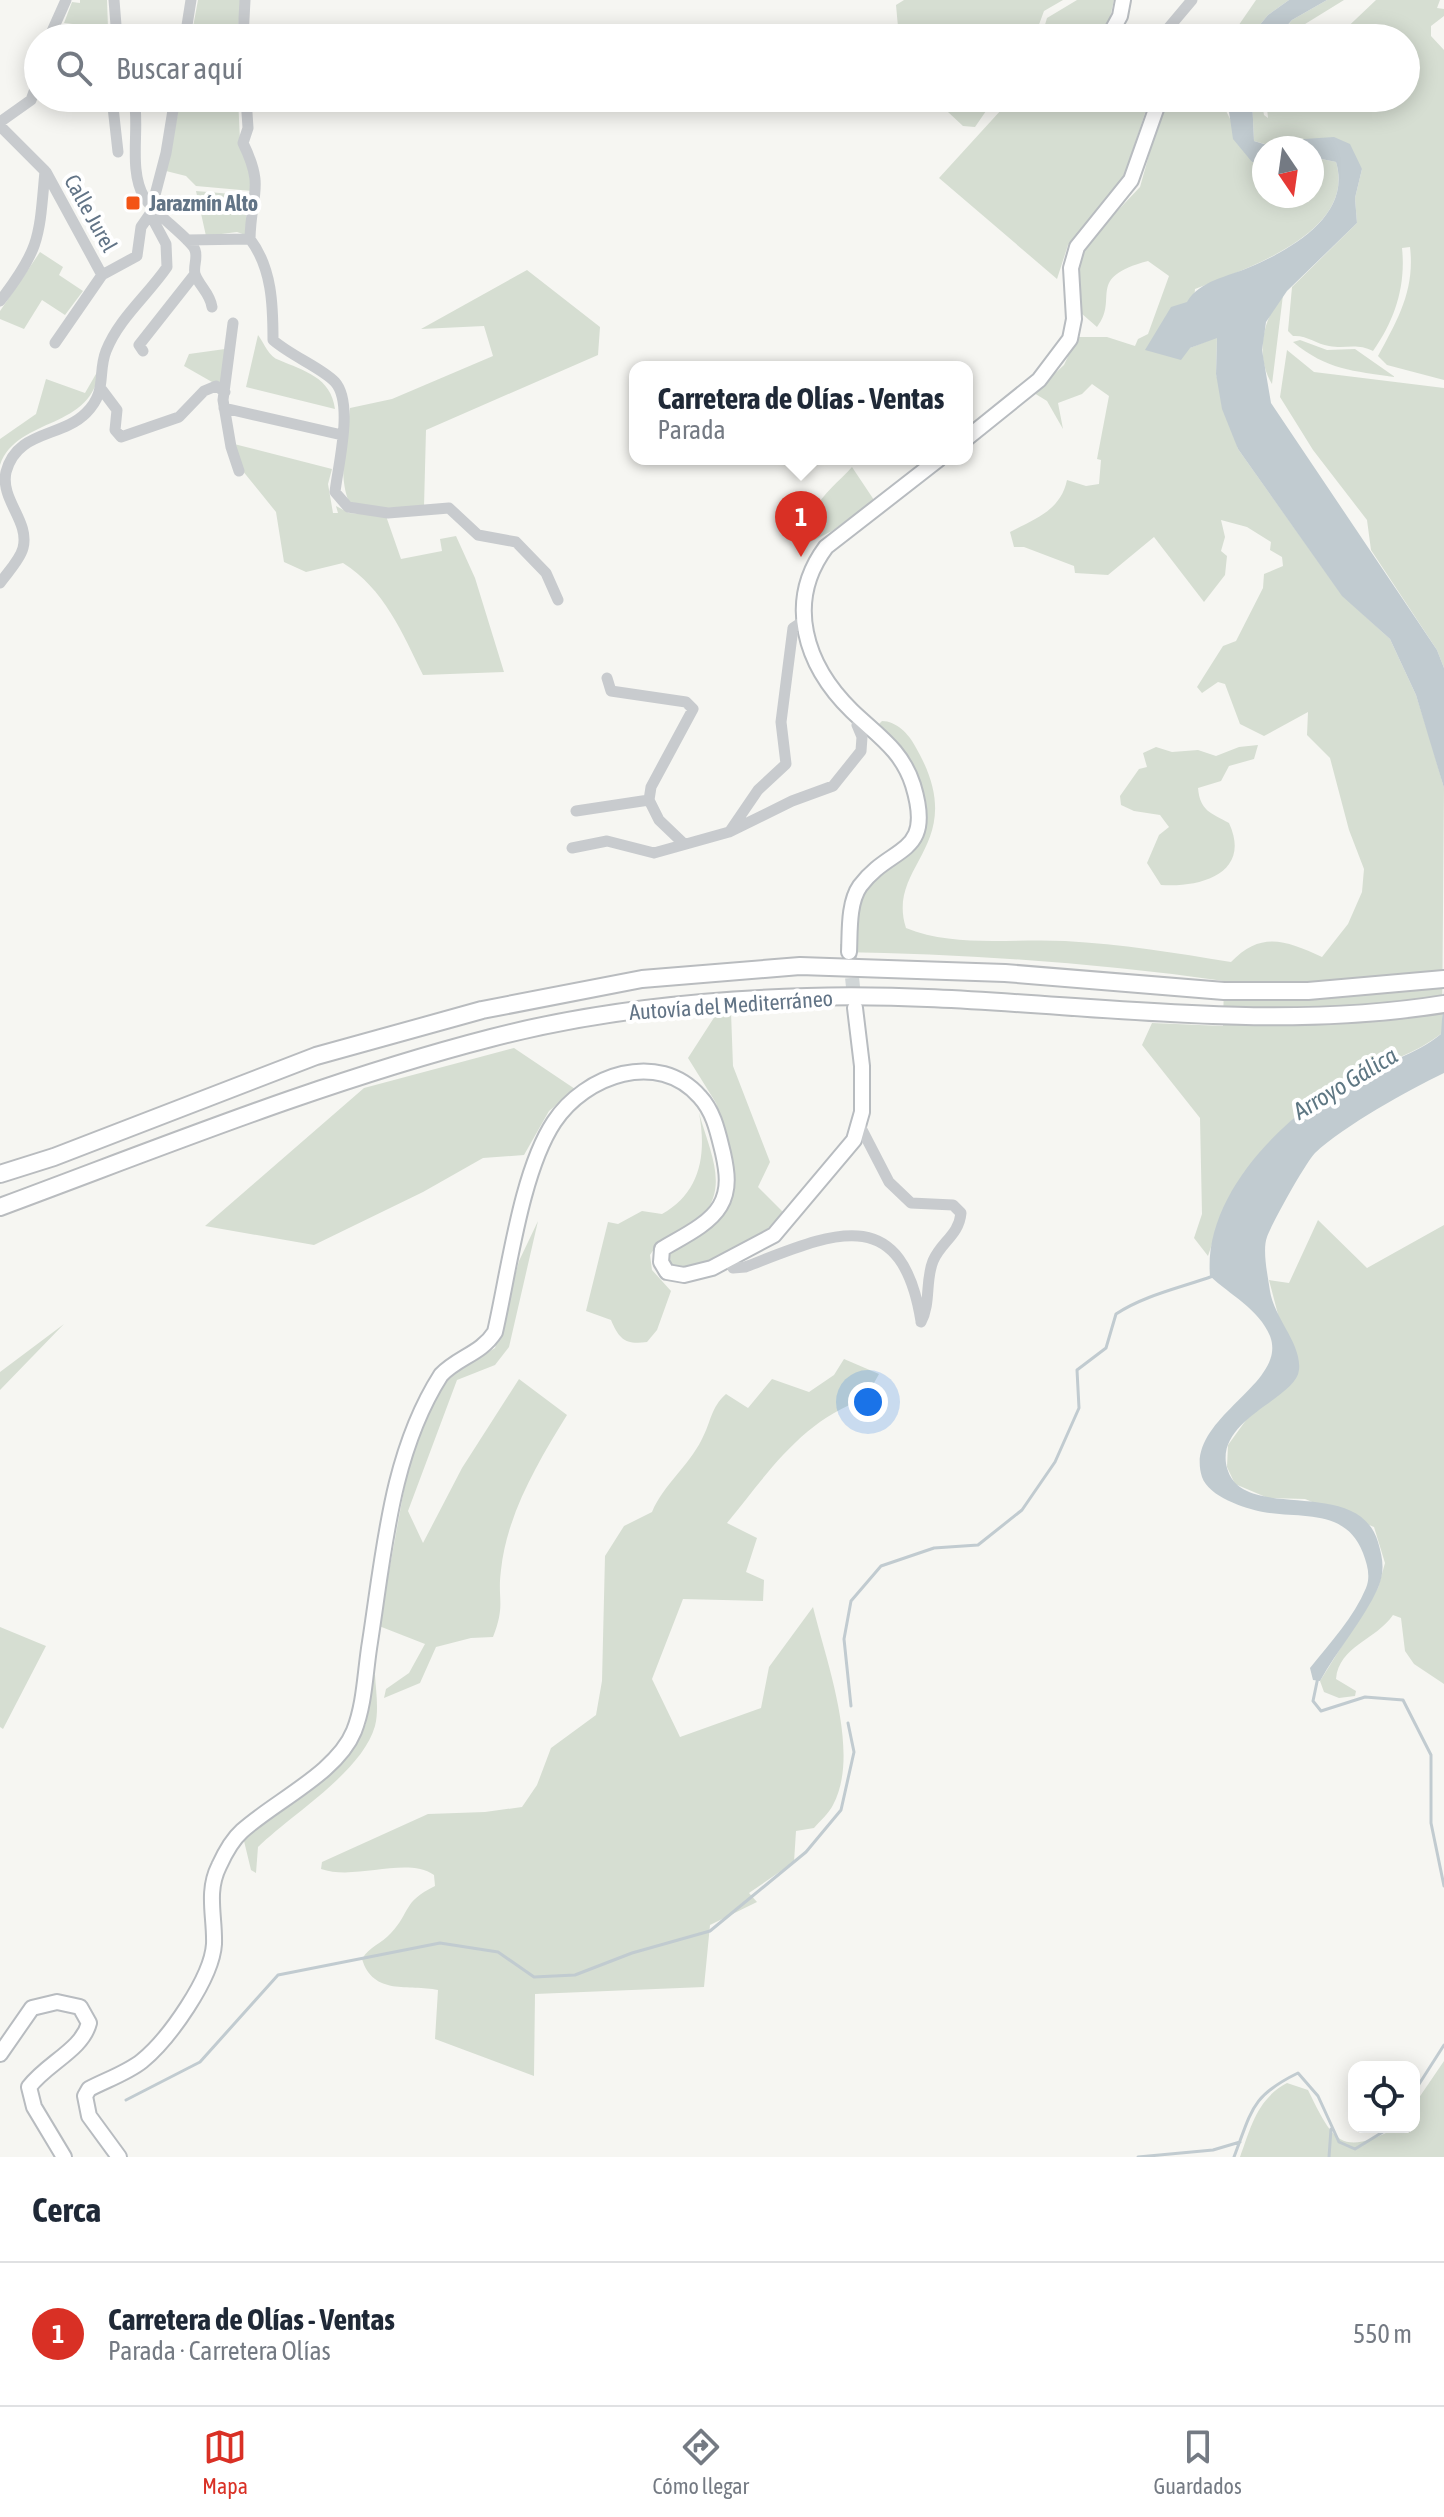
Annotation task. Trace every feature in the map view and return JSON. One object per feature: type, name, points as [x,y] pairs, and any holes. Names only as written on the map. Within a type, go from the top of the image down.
[{"type":"highway","name":"Autovía del Mediterráneo","points":[[0,1174],[54,1157],[316,1056],[482,1010],[642,979],[800,966],[904,967],[1224,991],[1308,991],[1444,979]]},
{"type":"highway","name":"Autovía del Mediterráneo","points":[[0,1207],[323,1088],[493,1037],[651,1007],[907,995],[1223,1017],[1331,1015],[1444,1004]]},
{"type":"main road","points":[[1116,24],[1123,0]]},
{"type":"main road","points":[[973,433],[1039,380],[1070,339],[1074,319],[1071,268],[1077,247],[1131,180],[1155,112]]},
{"type":"main road","points":[[849,952],[851,915],[859,888],[907,850],[918,831],[919,809],[912,783],[897,750],[862,719],[828,681],[802,622],[802,602],[813,564],[826,547],[931,465]]},
{"type":"main road","points":[[119,2157],[89,2116],[85,2096],[89,2089],[141,2062],[164,2038],[194,1994],[207,1971],[214,1946],[211,1892],[218,1868],[240,1833],[341,1752],[353,1733],[362,1702],[387,1527],[407,1447],[441,1375],[450,1366],[482,1350],[495,1332],[540,1146],[555,1120],[575,1098],[607,1078],[638,1071],[668,1076],[699,1095],[714,1117],[728,1174],[726,1193],[719,1208],[701,1224],[662,1249],[661,1262],[667,1272],[684,1275],[729,1260],[774,1235],[792,1218],[813,1187],[854,1140],[859,1124],[862,1066],[855,1008]]},
{"type":"main road","points":[[0,2054],[32,2008],[57,2002],[80,2007],[89,2023],[85,2036],[43,2069],[29,2087],[34,2107],[64,2157]]},
{"type":"street","points":[[114,0],[116,24]]},
{"type":"street","points":[[187,24],[191,0]]},
{"type":"street","points":[[244,24],[245,0]]},
{"type":"street","points":[[1172,24],[1192,0]]},
{"type":"street","points":[[55,24],[64,2]]},
{"type":"street","points":[[0,124],[24,105]]},
{"type":"street","points":[[114,112],[118,152]]},
{"type":"street","points":[[0,583],[23,551],[24,539],[6,497],[6,472],[19,447],[86,413],[102,390],[105,353],[120,323],[167,267],[166,244],[139,183],[135,112]]},
{"type":"street","name":"Calle Jurel","points":[[55,343],[102,275],[137,256],[141,227],[151,210],[172,112]]},
{"type":"street","points":[[247,112],[248,128],[243,143],[258,177],[257,193],[251,200],[250,239],[258,250],[273,295],[273,340],[289,355],[335,382],[344,407],[335,492],[348,507],[388,513],[449,508],[478,535],[516,542],[546,573],[558,600]]},
{"type":"street","name":"Calle Jurel","points":[[0,124],[45,171],[102,275]]},
{"type":"street","points":[[0,301],[34,253],[39,239],[45,171]]},
{"type":"street","points":[[143,351],[139,345],[195,274],[196,254],[187,240],[151,210]]},
{"type":"street","points":[[187,240],[250,239]]},
{"type":"street","points":[[195,274],[210,295],[212,307]]},
{"type":"street","points":[[233,323],[224,408],[239,471]]},
{"type":"street","points":[[102,390],[117,410],[115,430],[121,437],[179,417],[209,388],[216,386],[225,392]]},
{"type":"street","points":[[224,408],[342,435]]},
{"type":"street","points":[[729,832],[758,790],[786,764],[781,722],[793,628],[802,622]]},
{"type":"street","points":[[607,678],[611,691],[686,702],[693,709],[651,787],[649,800],[659,820],[683,843]]},
{"type":"street","points":[[572,848],[607,841],[654,853],[729,832],[792,801],[833,786],[861,751],[862,737],[857,725],[862,719]]},
{"type":"street","points":[[576,811],[649,800]]},
{"type":"street","points":[[729,1260],[733,1268],[745,1267],[838,1235],[856,1233],[870,1237],[899,1259],[918,1304],[921,1322],[926,1311],[927,1279],[935,1256],[960,1223],[961,1213],[953,1205],[911,1203],[889,1182],[859,1124]]},
{"type":"shaded area","points":[[80,0],[107,0],[108,24],[64,23],[72,2],[80,3]]},
{"type":"shaded area","points":[[198,0],[242,0],[238,24],[194,24]]},
{"type":"shaded area","points":[[904,0],[1063,0],[1044,11],[1039,24],[898,24],[896,5]]},
{"type":"shaded area","points":[[1077,0],[1114,0],[1109,24],[1045,24],[1047,18]]},
{"type":"shaded area","points":[[1256,0],[1289,0],[1261,24],[1240,24]]},
{"type":"shaded area","points":[[1289,0],[1327,0],[1288,24],[1261,24]]},
{"type":"shaded area","points":[[1327,0],[1344,0],[1305,24],[1289,24]]},
{"type":"shaded area","points":[[1376,0],[1440,0],[1437,8],[1444,9],[1444,16],[1431,26],[1431,36],[1444,50],[1444,380],[1387,365],[1378,356],[1407,291],[1410,247],[1402,248],[1402,276],[1397,302],[1373,351],[1362,347],[1324,345],[1293,336],[1288,331],[1292,287],[1357,223],[1355,198],[1362,169],[1324,149],[1324,136],[1254,136],[1253,112],[1263,112],[1268,118],[1267,112],[1420,112],[1420,24],[1351,24]]},
{"type":"shaded area","points":[[178,112],[239,112],[240,140],[251,164],[252,191],[196,186],[186,176],[166,171]]},
{"type":"shaded area","points":[[948,112],[985,112],[975,127],[963,126]]},
{"type":"shaded area","points":[[999,112],[1145,112],[1120,188],[1068,245],[1057,279],[939,178]]},
{"type":"shaded area","points":[[1161,112],[1227,112],[1252,162],[1252,208],[1324,208],[1324,160],[1336,162],[1338,187],[1330,209],[1314,228],[1267,259],[1195,289],[1190,348],[1217,337],[1216,374],[1238,449],[1342,595],[1390,639],[1416,695],[1444,788],[1442,1033],[1422,1047],[1328,1092],[1282,1130],[1246,1175],[1218,1228],[1208,1256],[1194,1238],[1202,1214],[1200,1118],[1142,1045],[1152,1023],[1223,1026],[1224,981],[1033,960],[840,952],[840,944],[858,943],[857,910],[866,889],[877,876],[916,847],[923,833],[924,814],[914,777],[897,745],[878,725],[882,721],[897,726],[912,741],[930,780],[935,807],[932,830],[907,886],[903,906],[906,928],[944,938],[1086,942],[1231,962],[1253,946],[1274,942],[1296,946],[1322,957],[1348,924],[1362,892],[1364,869],[1349,830],[1330,758],[1307,735],[1308,712],[1264,736],[1240,724],[1225,684],[1218,682],[1202,693],[1197,687],[1223,646],[1236,641],[1263,588],[1264,574],[1283,566],[1282,557],[1270,550],[1271,542],[1247,527],[1221,520],[1225,537],[1221,551],[1227,556],[1225,575],[1204,602],[1154,537],[1108,575],[1075,573],[1074,566],[1024,547],[1014,547],[1010,532],[1053,506],[1067,480],[1086,486],[1099,484],[1101,460],[1097,459],[1109,396],[1092,384],[1082,394],[1058,403],[1063,429],[1047,401],[1034,393],[1064,365],[1077,337],[1107,337],[1135,346],[1138,339],[1148,334],[1169,276],[1148,261],[1116,274],[1107,290],[1106,307],[1097,327],[1081,313],[1077,265],[1086,244],[1140,187]]},
{"type":"shaded area","points":[[1229,112],[1253,112],[1252,162],[1233,139]]},
{"type":"shaded area","points":[[1334,137],[1350,144],[1362,169],[1355,198],[1357,223],[1287,291],[1266,322],[1262,350],[1271,403],[1437,650],[1444,668],[1444,788],[1416,695],[1390,639],[1342,596],[1238,449],[1222,409],[1216,374],[1217,338],[1190,348],[1181,360],[1145,350],[1171,307],[1187,302],[1207,284],[1250,267],[1300,240],[1327,214],[1339,181],[1336,162],[1324,160],[1324,138]]},
{"type":"shaded area","points":[[196,191],[244,195],[248,236],[237,232],[206,236]]},
{"type":"shaded area","points":[[40,252],[63,267],[59,275],[83,291],[65,315],[42,300],[24,329],[0,319],[0,311]]},
{"type":"shaded area","points":[[527,270],[600,327],[598,355],[426,430],[424,507],[384,508],[349,502],[343,468],[350,408],[392,399],[493,356],[484,326],[421,329]]},
{"type":"shaded area","points":[[1283,295],[1272,384],[1264,362],[1263,338],[1270,315]]},
{"type":"shaded area","points":[[258,335],[275,358],[322,382],[335,409],[246,387]]},
{"type":"shaded area","points":[[1300,340],[1327,350],[1355,349],[1395,377],[1329,364],[1293,342]]},
{"type":"shaded area","points":[[225,349],[221,382],[212,382],[184,366],[189,354]]},
{"type":"shaded area","points":[[1287,350],[1314,372],[1444,388],[1444,668],[1437,650],[1371,550],[1367,520],[1313,450],[1280,397]]},
{"type":"shaded area","points":[[100,367],[94,388],[84,403],[22,438],[9,449],[0,465],[0,439],[36,414],[46,379],[85,393]]},
{"type":"shaded area","points":[[234,444],[332,469],[328,484],[333,513],[338,513],[336,506],[349,513],[386,516],[401,559],[442,551],[440,539],[456,536],[475,578],[504,672],[423,675],[381,599],[357,574],[343,563],[306,572],[284,562],[276,512],[242,470]]},
{"type":"shaded area","points":[[852,467],[874,500],[832,531],[810,542],[811,519],[820,500]]},
{"type":"shaded area","points":[[1258,745],[1254,759],[1229,766],[1221,781],[1198,788],[1204,807],[1229,823],[1234,854],[1228,865],[1206,880],[1192,884],[1161,885],[1147,863],[1159,835],[1169,827],[1160,815],[1134,811],[1121,805],[1120,796],[1139,769],[1147,767],[1143,753],[1156,747],[1172,752],[1198,750],[1216,756],[1239,747]]},
{"type":"shaded area","points":[[1444,990],[1444,1073],[1377,1109],[1315,1153],[1270,1230],[1265,1249],[1270,1291],[1296,1350],[1299,1370],[1295,1381],[1285,1391],[1243,1423],[1232,1436],[1226,1451],[1227,1468],[1237,1485],[1254,1494],[1348,1509],[1366,1521],[1378,1542],[1382,1570],[1372,1600],[1320,1681],[1313,1680],[1310,1668],[1361,1599],[1367,1584],[1367,1566],[1355,1539],[1334,1522],[1246,1508],[1219,1496],[1202,1477],[1200,1456],[1207,1437],[1252,1387],[1272,1354],[1270,1336],[1259,1318],[1210,1276],[1211,1245],[1220,1215],[1235,1186],[1277,1134],[1328,1093],[1441,1034]]},
{"type":"shaded area","points":[[731,1012],[733,1066],[770,1162],[758,1187],[783,1212],[750,1242],[679,1270],[670,1267],[667,1257],[672,1247],[709,1224],[730,1156],[716,1103],[688,1058],[717,1013]]},
{"type":"shaded area","points":[[514,1048],[575,1089],[549,1111],[524,1155],[483,1158],[423,1192],[314,1245],[205,1226],[364,1088]]},
{"type":"shaded area","points":[[699,1113],[716,1174],[712,1202],[704,1215],[690,1227],[663,1242],[650,1255],[652,1270],[671,1291],[657,1330],[647,1342],[628,1341],[620,1336],[611,1320],[586,1311],[608,1222],[618,1224],[642,1211],[662,1214],[685,1195],[693,1184],[701,1158]]},
{"type":"shaded area","points":[[1318,1220],[1367,1268],[1444,1225],[1444,1684],[1414,1664],[1405,1651],[1401,1618],[1393,1615],[1351,1651],[1339,1668],[1336,1679],[1356,1691],[1355,1696],[1339,1698],[1324,1692],[1320,1681],[1378,1588],[1385,1563],[1374,1527],[1305,1499],[1268,1498],[1235,1484],[1227,1467],[1228,1445],[1249,1416],[1292,1383],[1294,1348],[1281,1326],[1269,1280],[1289,1283]]},
{"type":"shaded area","points":[[538,1221],[509,1347],[495,1365],[457,1380],[408,1511],[423,1543],[462,1468],[519,1379],[567,1415],[535,1470],[510,1529],[501,1570],[499,1617],[493,1637],[471,1638],[436,1647],[420,1683],[384,1698],[386,1689],[409,1673],[425,1644],[379,1626],[408,1468],[431,1407],[447,1377],[495,1348],[519,1261]]},
{"type":"shaded area","points":[[64,1324],[0,1390],[0,1372]]},
{"type":"shaded area","points":[[844,1359],[879,1374],[865,1399],[843,1408],[804,1434],[772,1467],[727,1523],[757,1538],[746,1572],[764,1580],[763,1601],[683,1599],[652,1679],[680,1737],[761,1708],[769,1667],[813,1607],[842,1734],[844,1760],[841,1784],[831,1808],[814,1828],[796,1831],[794,1862],[749,1893],[757,1902],[710,1925],[704,1987],[535,1994],[534,2076],[435,2039],[438,1990],[383,1983],[367,1971],[362,1959],[391,1933],[417,1897],[435,1886],[434,1875],[409,1868],[335,1872],[321,1869],[322,1862],[428,1814],[522,1807],[537,1785],[551,1748],[596,1715],[602,1681],[605,1556],[624,1526],[652,1512],[696,1449],[714,1409],[726,1394],[748,1408],[772,1379],[809,1392],[834,1375]]},
{"type":"shaded area","points":[[0,1627],[46,1646],[3,1729],[0,1727]]},
{"type":"shaded area","points":[[370,1674],[375,1675],[377,1714],[368,1743],[341,1776],[258,1847],[256,1873],[251,1870],[244,1841],[252,1829],[347,1754],[366,1724]]},
{"type":"shaded area","points":[[1444,2061],[1444,2157],[1240,2157],[1262,2106],[1287,2083],[1308,2090],[1333,2133],[1341,2140],[1351,2142],[1385,2133],[1420,2133],[1420,2096]]},
{"type":"waterway","points":[[851,1706],[844,1639],[851,1601],[881,1566],[934,1548],[978,1545],[1022,1510],[1055,1462],[1079,1408],[1077,1370],[1106,1348],[1116,1314],[1151,1297],[1213,1276]]},
{"type":"waterway","name":"Arroyo Gálica","points":[[1318,1677],[1313,1701],[1321,1711],[1365,1697],[1403,1700],[1431,1755],[1431,1823],[1444,1886]]},
{"type":"waterway","points":[[126,2100],[200,2062],[278,1975],[440,1943],[498,1952],[534,1977],[575,1975],[632,1953],[710,1931],[806,1852],[841,1810],[854,1752],[848,1723]]},
{"type":"waterway","name":"Arroyo Gálica","points":[[1420,2083],[1444,2045]]},
{"type":"waterway","name":"Arroyo Gálica","points":[[1234,2157],[1255,2106],[1271,2089],[1298,2073],[1318,2096],[1339,2142],[1355,2149],[1381,2133]]},
{"type":"waterway","points":[[1329,2157],[1331,2129]]},
{"type":"waterway","points":[[1138,2157],[1213,2150],[1240,2142]]},
{"type":"tunnel","points":[[850,957],[855,1007]]},
{"type":"place","name":"Jarazmín Alto","points":[[133,203]]},
{"type":"place","name":"Carretera de Olías - Ventas","points":[[801,557]]}]
